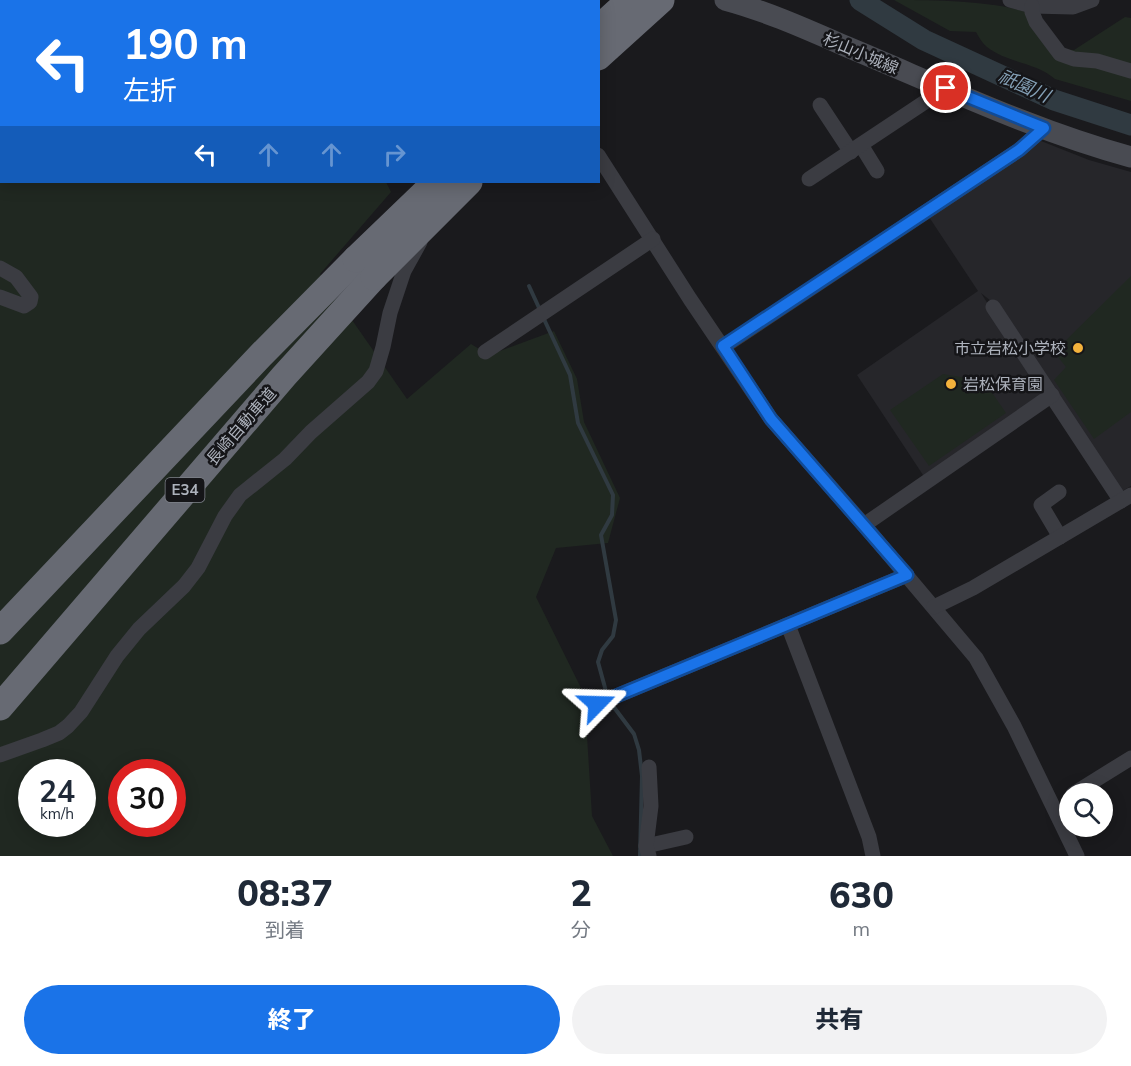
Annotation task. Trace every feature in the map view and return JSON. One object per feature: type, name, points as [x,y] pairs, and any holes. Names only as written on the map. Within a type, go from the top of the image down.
[{"type":"highway","points":[[600,27],[630,0]]},
{"type":"highway","points":[[600,55],[661,0]]},
{"type":"highway","name":"長崎自動車道","points":[[0,707],[284,376],[365,268],[435,183]]},
{"type":"highway","name":"長崎自動車道","points":[[0,631],[253,364],[468,183]]},
{"type":"main road","name":"杉山小城線","points":[[725,0],[781,19],[1044,128],[1131,157]]},
{"type":"street","points":[[1010,0],[1032,6],[1073,7],[1092,0]]},
{"type":"street","points":[[1032,6],[1036,22],[1059,54],[1131,70]]},
{"type":"street","points":[[809,179],[946,88]]},
{"type":"street","points":[[820,105],[878,171]]},
{"type":"street","points":[[723,346],[1019,150],[1044,128]]},
{"type":"street","points":[[600,158],[771,419],[976,658],[1014,726],[1077,856]]},
{"type":"street","points":[[0,755],[51,737],[68,726],[81,712],[117,656],[198,568],[225,516],[240,495],[285,459],[311,432],[355,394],[376,371],[390,313],[404,271],[425,233],[412,193],[422,183]]},
{"type":"street","points":[[485,352],[653,239]]},
{"type":"street","points":[[0,268],[16,277],[31,297],[30,302],[24,306],[0,297]]},
{"type":"street","points":[[934,607],[973,588],[1126,498],[1052,395],[993,307]]},
{"type":"street","points":[[864,525],[1052,395]]},
{"type":"street","points":[[1059,492],[1041,505],[1060,537]]},
{"type":"street","points":[[605,700],[907,575]]},
{"type":"street","points":[[788,625],[869,837],[873,856]]},
{"type":"street","points":[[1090,783],[1131,758]]},
{"type":"street","points":[[649,767],[651,807],[647,851],[686,837]]},
{"type":"street","points":[[1053,806],[1059,802]]},
{"type":"shaded area","points":[[894,0],[970,2],[1011,8],[1039,19],[1060,49],[1074,50],[1125,17],[1131,18],[1131,101],[1055,79],[1039,69],[995,52],[985,45],[976,32],[950,31]]},
{"type":"shaded area","points":[[1041,141],[1089,160],[1131,172],[1131,486],[1119,493],[996,305],[981,293],[1045,394],[925,478],[857,375],[978,291],[929,217]]},
{"type":"shaded area","points":[[0,183],[386,183],[391,192],[320,274],[407,399],[471,344],[489,355],[554,331],[577,379],[584,422],[620,498],[608,543],[556,548],[536,597],[582,690],[592,816],[613,856],[0,856]]},
{"type":"shaded area","points":[[1131,276],[1131,412],[1094,439],[1054,380],[1066,367],[1054,352]]},
{"type":"shaded area","points":[[943,374],[984,381],[1006,413],[929,466],[890,410]]},
{"type":"waterway","name":"祇園川","points":[[860,0],[924,40],[1054,100],[1131,125]]},
{"type":"waterway","points":[[529,286],[540,310]]},
{"type":"waterway","points":[[543,317],[570,375],[578,423],[613,495],[612,515],[601,535],[616,620],[613,636],[602,650],[598,662],[607,695]]},
{"type":"waterway","points":[[610,702],[634,734],[639,750],[642,776],[640,856]]},
{"type":"place","name":"市立岩松小学校","points":[[1078,348]]},
{"type":"place","name":"岩松保育園","points":[[951,384]]},
{"type":"route","points":[[597,704],[907,575],[771,419],[723,346],[1019,150],[1044,128],[946,88]]}]
